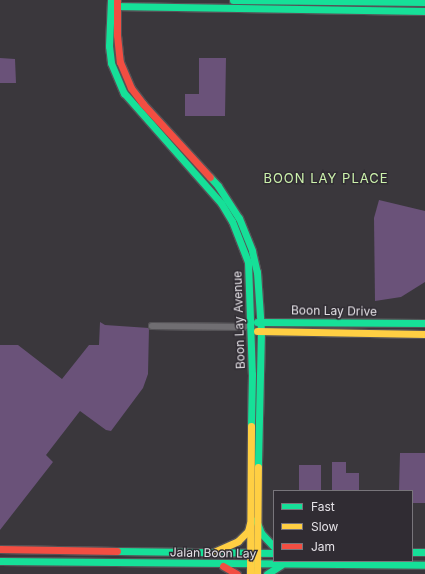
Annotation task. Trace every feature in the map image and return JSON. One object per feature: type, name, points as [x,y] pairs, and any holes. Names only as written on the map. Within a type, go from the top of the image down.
[{"type":"street","points":[[233,0],[425,2]]},
{"type":"street","points":[[359,10],[358,5],[360,2]]},
{"type":"street","points":[[114,3],[425,11]]},
{"type":"street","name":"Boon Lay Avenue","points":[[114,3],[120,62],[131,88],[143,104],[218,186],[239,218],[252,251],[257,272],[261,322],[253,521]]},
{"type":"street","name":"Boon Lay Avenue","points":[[114,3],[109,46],[111,63],[124,93],[212,190],[232,221],[248,262],[251,322],[254,565]]},
{"type":"street","points":[[244,327],[251,322]]},
{"type":"street","name":"Boon Lay Drive","points":[[251,322],[425,324]]},
{"type":"street","points":[[152,326],[244,327],[251,332]]},
{"type":"street","name":"Boon Lay Drive","points":[[251,332],[425,334]]},
{"type":"street","points":[[211,552],[238,541],[248,531],[253,521],[261,533],[273,546]]},
{"type":"street","name":"Jalan Boon Lay","points":[[0,549],[253,554],[273,553]]},
{"type":"street","points":[[413,552],[425,552]]},
{"type":"street","name":"Jalan Boon Lay","points":[[0,561],[254,565],[422,565]]},
{"type":"street","points":[[219,564],[238,574]]},
{"type":"street","points":[[267,574],[284,564]]},
{"type":"street","points":[[250,574],[254,565]]},
{"type":"street","points":[[254,565],[257,574]]},
{"type":"street","points":[[422,565],[425,571]]},
{"type":"shaded area","points":[[0,58],[15,59],[16,83],[0,83]]},
{"type":"shaded area","points":[[199,58],[226,58],[225,116],[185,116],[185,94],[199,94]]},
{"type":"shaded area","points":[[379,200],[425,211],[425,282],[401,297],[375,301],[374,218]]},
{"type":"shaded area","points":[[100,322],[105,325],[149,328],[148,374],[143,388],[111,431],[106,430],[80,411],[46,455],[53,462],[0,530],[0,345],[18,345],[62,379],[89,345],[99,345]]},
{"type":"shaded area","points":[[400,453],[425,453],[425,503],[413,503],[413,490],[399,490]]},
{"type":"shaded area","points":[[332,462],[346,462],[346,473],[359,473],[359,490],[332,490]]},
{"type":"shaded area","points":[[299,465],[321,465],[321,490],[299,490]]},
{"type":"traffic: fast","points":[[111,0],[109,46],[111,63],[124,93],[221,203],[232,221],[248,262],[252,374],[251,426]]},
{"type":"traffic: fast","points":[[233,0],[425,2]]},
{"type":"traffic: fast","points":[[113,6],[425,11]]},
{"type":"traffic: fast","points":[[210,177],[218,186],[239,218],[252,251],[257,272],[261,331],[258,467]]},
{"type":"traffic: fast","points":[[257,322],[425,323]]},
{"type":"traffic: fast","points":[[256,520],[261,533],[273,546]]},
{"type":"traffic: fast","points":[[117,551],[273,553]]},
{"type":"traffic: fast","points":[[413,552],[425,552]]},
{"type":"traffic: fast","points":[[0,561],[425,565]]},
{"type":"traffic: fast","points":[[267,574],[281,565]]},
{"type":"traffic: slow","points":[[257,331],[425,334]]},
{"type":"traffic: slow","points":[[250,574],[251,426]]},
{"type":"traffic: slow","points":[[257,574],[258,467]]},
{"type":"traffic: slow","points":[[216,551],[238,541],[248,531],[250,523]]},
{"type":"traffic: jam","points":[[117,0],[117,35],[120,62],[131,88],[143,104],[210,177]]},
{"type":"traffic: jam","points":[[0,549],[117,551]]},
{"type":"traffic: jam","points":[[223,566],[237,574]]},
{"type":"district","name":"BOON LAY PLACE","points":[[326,178]]}]
